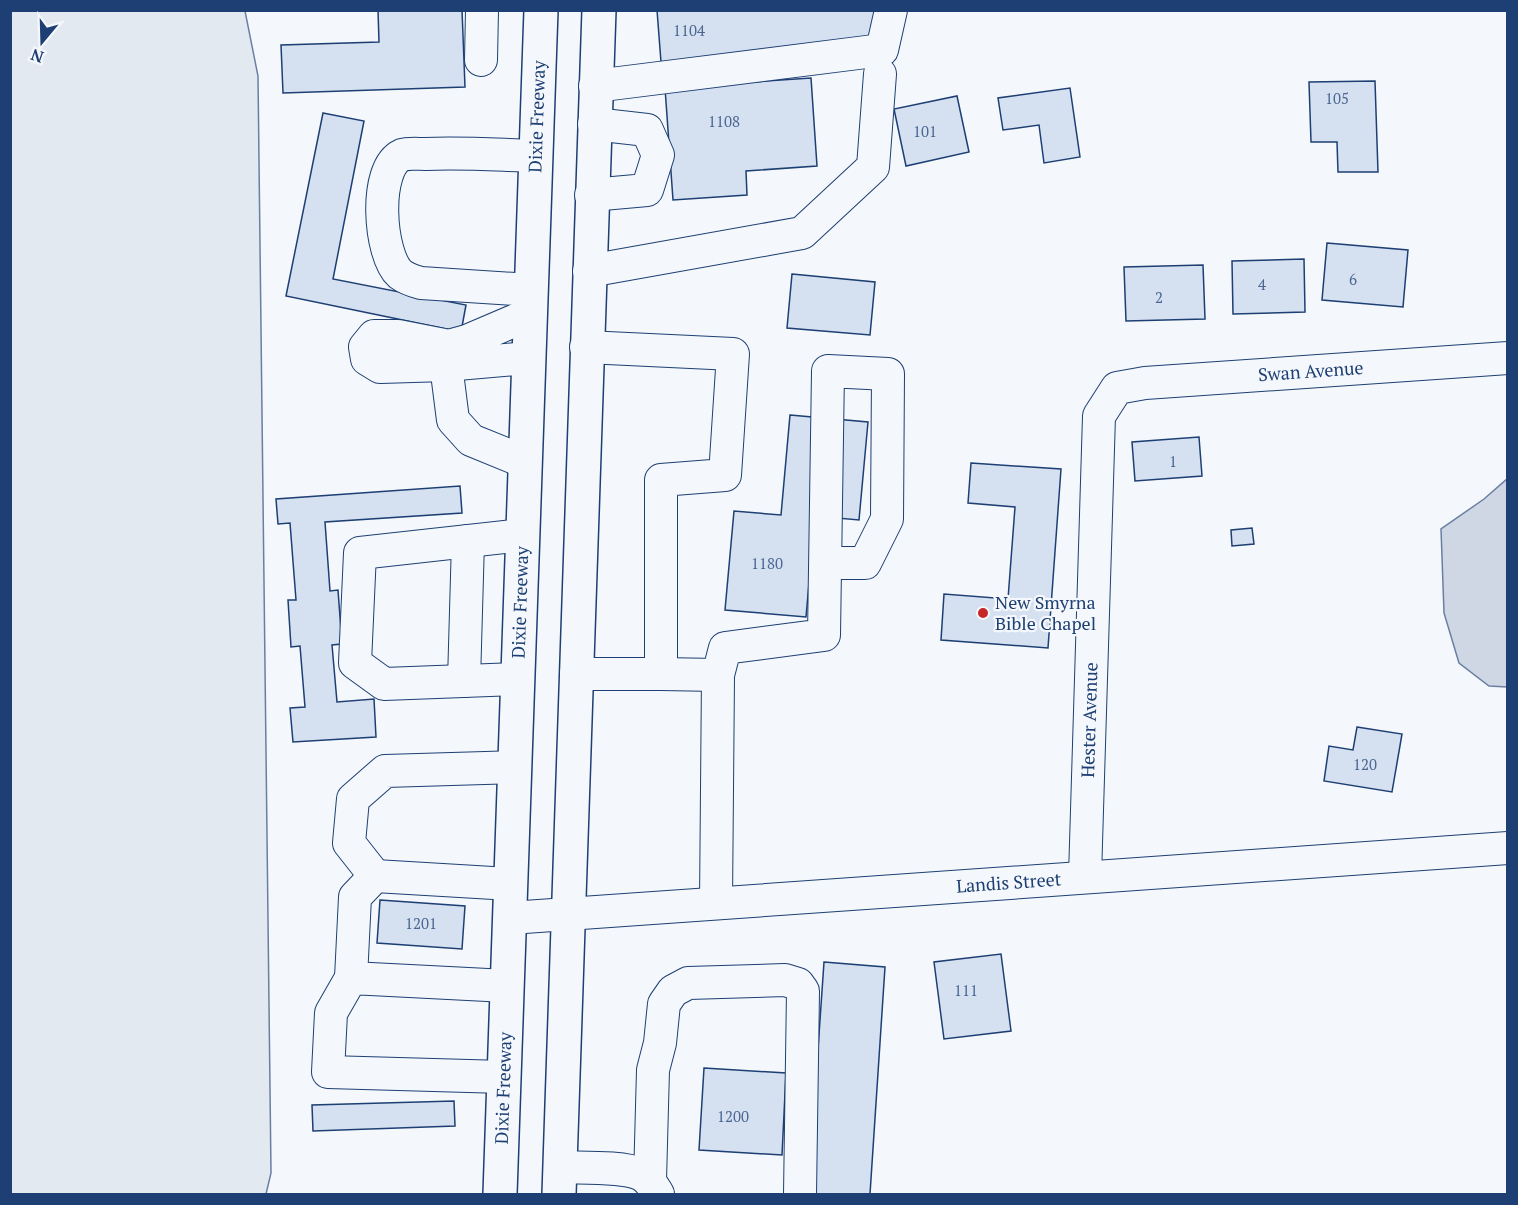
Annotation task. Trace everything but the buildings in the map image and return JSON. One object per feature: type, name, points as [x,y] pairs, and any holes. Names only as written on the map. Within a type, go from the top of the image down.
[{"type":"main road","name":"Dixie Freeway","points":[[500,1194],[541,10]]},
{"type":"main road","points":[[559,1180],[598,10]]},
{"type":"street","points":[[481,60],[482,10]]},
{"type":"street","points":[[595,86],[882,51],[891,10]]},
{"type":"street","points":[[589,271],[802,233],[873,167],[880,74]]},
{"type":"street","points":[[591,195],[647,190],[658,155],[647,130],[594,124]]},
{"type":"street","points":[[530,302],[409,280],[399,273],[388,256],[382,229],[384,184],[390,165],[402,155],[444,153],[536,156]]},
{"type":"street","points":[[528,358],[446,365],[380,367],[367,359],[365,347],[374,336],[398,336],[449,346],[466,341],[530,302]]},
{"type":"street","points":[[586,347],[733,354],[725,475],[661,480],[661,674]]},
{"type":"street","name":"Swan Avenue","points":[[1117,388],[1144,382],[1508,358]]},
{"type":"street","points":[[446,365],[453,420],[471,440],[525,462]]},
{"type":"street","points":[[716,903],[718,675],[724,648],[824,635],[828,371],[888,374],[887,519],[865,562],[826,563]]},
{"type":"street","name":"Hester Avenue","points":[[1085,876],[1099,416],[1117,388]]},
{"type":"street","points":[[518,679],[384,684],[356,663],[360,553],[523,534]]},
{"type":"street","points":[[464,681],[468,541]]},
{"type":"street","points":[[576,674],[718,675]]},
{"type":"street","points":[[511,885],[375,876],[349,843],[352,799],[385,771],[515,767]]},
{"type":"street","name":"Landis Street","points":[[510,918],[1508,848]]},
{"type":"street","points":[[375,876],[355,897],[351,978],[331,1013],[328,1072],[504,1077]]},
{"type":"street","points":[[351,978],[507,986]]},
{"type":"street","points":[[654,1187],[653,1070],[660,1043],[664,1004],[674,991],[688,983],[785,980],[798,984],[803,991],[800,1194]]},
{"type":"street","points":[[559,1180],[622,1170],[639,1173],[654,1187]]},
{"type":"shaded area","points":[[11,10],[245,11],[258,76],[271,1173],[266,1194],[11,1194]]},
{"type":"shaded area","points":[[1507,479],[1507,687],[1489,686],[1459,663],[1444,613],[1441,529],[1484,499]]},
{"type":"place","name":"New Smyrna Bible Chapel","points":[[983,613]]}]
